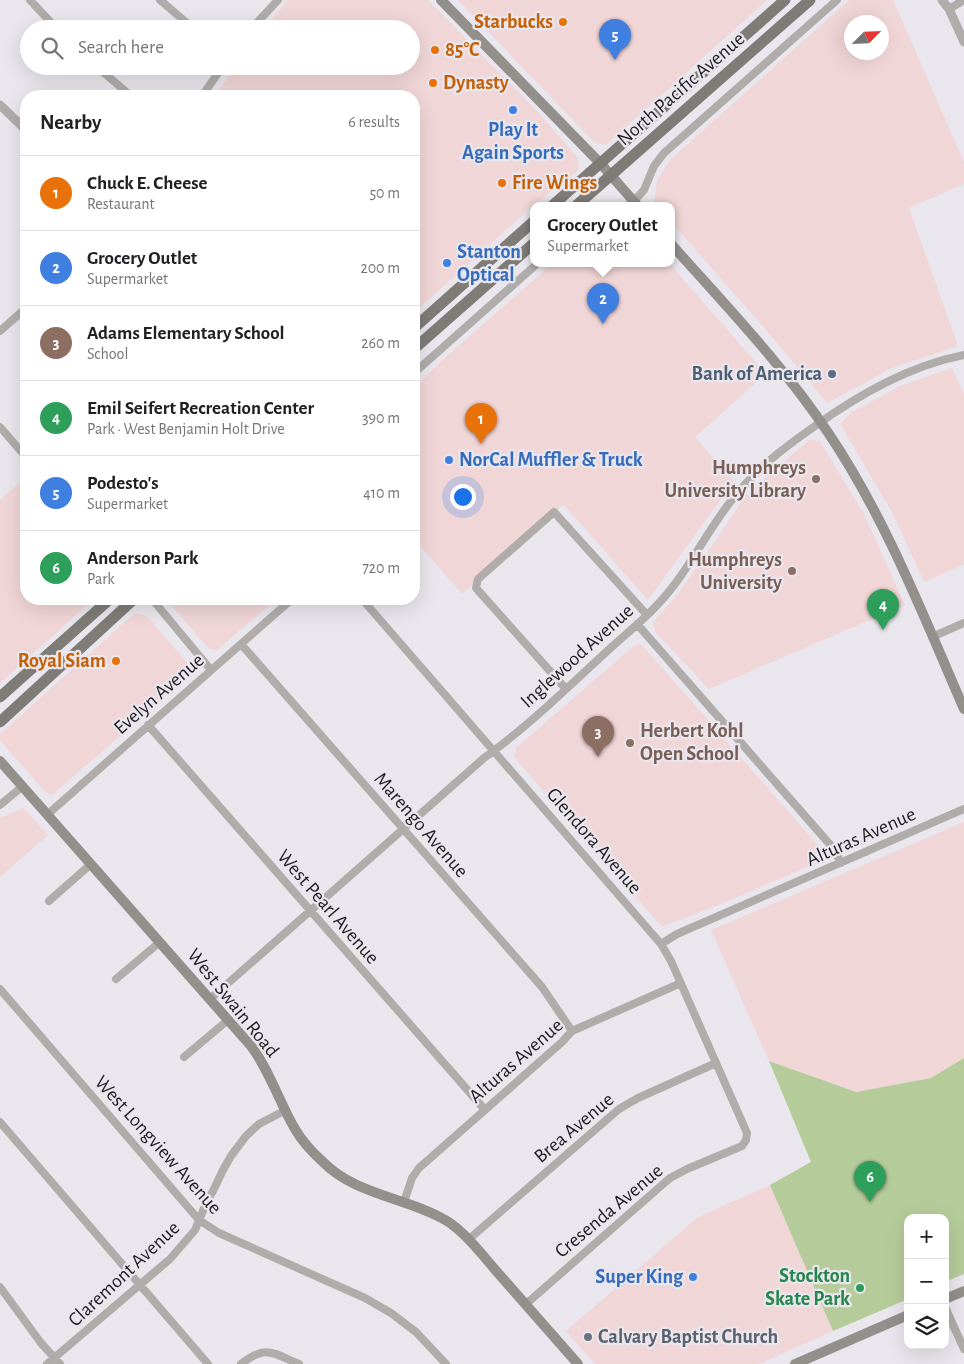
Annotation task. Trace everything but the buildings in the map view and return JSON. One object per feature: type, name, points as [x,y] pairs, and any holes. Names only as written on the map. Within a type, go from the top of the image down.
[{"type":"main road","points":[[441,0],[601,164],[631,202]]},
{"type":"main road","points":[[557,202],[785,0]]},
{"type":"main road","name":"North Pacific Avenue","points":[[580,202],[810,0]]},
{"type":"main road","points":[[420,323],[530,225]]},
{"type":"main road","points":[[420,344],[530,247]]},
{"type":"main road","points":[[675,248],[778,366],[820,422],[853,471],[882,525],[964,709]]},
{"type":"main road","points":[[0,697],[103,605]]},
{"type":"main road","points":[[0,722],[127,605]]},
{"type":"main road","name":"West Swain Road","points":[[0,761],[210,998],[258,1055],[295,1129],[307,1146],[323,1163],[339,1176],[367,1190],[432,1212],[450,1223],[468,1240],[578,1364]]},
{"type":"main road","points":[[949,1297],[964,1290]]},
{"type":"main road","points":[[795,1364],[904,1317]]},
{"type":"street","points":[[30,0],[49,20]]},
{"type":"street","points":[[160,0],[183,20]]},
{"type":"street","points":[[259,20],[278,0]]},
{"type":"street","points":[[635,202],[644,190],[654,166],[664,153],[837,0]]},
{"type":"street","points":[[942,0],[949,9],[964,42]]},
{"type":"street","points":[[949,9],[964,0]]},
{"type":"street","points":[[106,75],[124,90]]},
{"type":"street","points":[[206,90],[217,75]]},
{"type":"street","points":[[0,106],[20,124]]},
{"type":"street","points":[[420,368],[533,267]]},
{"type":"street","points":[[0,331],[20,313]]},
{"type":"street","name":"Inglewood Avenue","points":[[210,998],[566,689],[647,615],[678,580],[719,517],[749,480],[775,455],[840,408],[872,389],[904,374],[964,355]]},
{"type":"street","points":[[0,427],[20,450]]},
{"type":"street","points":[[566,689],[476,588],[478,579],[554,512],[647,615]]},
{"type":"street","points":[[157,605],[211,670]]},
{"type":"street","name":"Evelyn Avenue","points":[[48,814],[285,605]]},
{"type":"street","name":"Glendora Avenue","points":[[367,605],[495,750],[661,944],[681,983],[746,1133],[746,1140]]},
{"type":"street","points":[[932,637],[964,623]]},
{"type":"street","points":[[637,624],[833,848],[842,863]]},
{"type":"street","name":"Marengo Avenue","points":[[241,644],[542,987],[572,1031]]},
{"type":"street","name":"West Pearl Avenue","points":[[148,725],[484,1110]]},
{"type":"street","points":[[0,805],[23,786]]},
{"type":"street","name":"Alturas Avenue","points":[[661,944],[677,934],[964,809]]},
{"type":"street","points":[[49,901],[91,864]]},
{"type":"street","points":[[116,979],[160,942]]},
{"type":"street","name":"Alturas Avenue","points":[[404,1202],[412,1178],[419,1168],[562,1042],[572,1031],[681,983]]},
{"type":"street","name":"West Longview Avenue","points":[[0,989],[199,1220],[219,1234],[352,1291],[382,1308],[416,1332],[446,1364]]},
{"type":"street","points":[[184,1057],[228,1020]]},
{"type":"street","name":"Brea Avenue","points":[[468,1240],[620,1109],[638,1098],[716,1064]]},
{"type":"street","name":"Claremont Avenue","points":[[48,1364],[57,1361],[170,1258],[189,1238],[195,1230],[207,1201],[231,1156],[246,1136],[258,1124],[286,1110]]},
{"type":"street","points":[[0,1122],[208,1364]]},
{"type":"street","name":"Cresenda Avenue","points":[[526,1304],[670,1178],[686,1169],[742,1146],[746,1140]]},
{"type":"street","points":[[0,1287],[57,1361]]},
{"type":"street","points":[[949,1316],[964,1349]]},
{"type":"street","points":[[241,1364],[256,1353],[265,1351],[299,1364]]},
{"type":"shaded area","points":[[288,0],[428,0],[535,109],[578,158],[579,170],[538,202],[530,202],[530,209],[420,308],[420,90],[218,90],[229,75],[420,75],[420,20],[271,20]]},
{"type":"shaded area","points":[[458,0],[767,0],[606,145],[594,142]]},
{"type":"shaded area","points":[[849,0],[893,0],[964,162],[964,184],[909,208],[958,346],[892,368],[827,403],[675,226],[675,202],[654,202],[657,181],[670,160]]},
{"type":"shaded area","points":[[548,267],[672,267],[766,374],[695,437],[734,481],[648,600],[564,505],[462,594],[420,546],[420,383],[439,363]]},
{"type":"shaded area","points":[[952,368],[964,394],[964,564],[924,582],[892,512],[840,424],[852,412],[900,386]]},
{"type":"shaded area","name":"Humphreys University","points":[[809,440],[820,441],[864,514],[905,605],[709,689],[655,632],[653,622],[677,595],[746,495]]},
{"type":"shaded area","points":[[20,482],[20,605],[87,605],[0,683],[0,500]]},
{"type":"shaded area","points":[[171,605],[269,605],[217,650],[209,649]]},
{"type":"shaded area","points":[[135,613],[147,616],[190,666],[190,675],[52,795],[46,793],[0,740],[0,734]]},
{"type":"shaded area","points":[[636,644],[642,645],[823,851],[821,861],[662,927],[514,757],[516,748]]},
{"type":"shaded area","points":[[23,808],[48,835],[0,877],[0,818]]},
{"type":"shaded area","points":[[964,822],[964,1058],[931,1078],[856,1092],[769,1061],[711,930]]},
{"type":"shaded area","points":[[770,1185],[833,1331],[759,1364],[595,1364],[566,1331],[698,1217]]},
{"type":"green space","points":[[964,1058],[964,1274],[949,1280],[949,1214],[904,1214],[904,1301],[833,1331],[770,1185],[811,1162],[769,1061],[856,1092],[931,1078]]},
{"type":"place","name":"Starbucks","points":[[563,22]]},
{"type":"place","name":"85°C","points":[[435,50]]},
{"type":"place","name":"Podesto's","points":[[615,60]]},
{"type":"place","name":"Dynasty","points":[[433,83]]},
{"type":"place","name":"Play It Again Sports","points":[[513,110]]},
{"type":"place","name":"Fire Wings","points":[[502,183]]},
{"type":"place","name":"Stanton Optical","points":[[447,263]]},
{"type":"place","name":"Grocery Outlet","points":[[603,324]]},
{"type":"place","name":"Bank of America","points":[[832,374]]},
{"type":"place","name":"Chuck E. Cheese","points":[[481,444]]},
{"type":"place","name":"NorCal Muffler & Truck","points":[[449,460]]},
{"type":"place","name":"Humphreys University Library","points":[[816,479]]},
{"type":"place","name":"Humphreys University","points":[[792,571]]},
{"type":"place","name":"Emil Seifert Recreation Center","points":[[883,630]]},
{"type":"place","name":"Royal Siam","points":[[116,661]]},
{"type":"place","name":"Herbert Kohl Open School","points":[[630,743]]},
{"type":"place","name":"Adams Elementary School","points":[[598,757]]},
{"type":"place","name":"Anderson Park","points":[[870,1202]]},
{"type":"place","name":"Super King","points":[[693,1277]]},
{"type":"place","name":"Stockton Skate Park","points":[[860,1288]]},
{"type":"place","name":"Calvary Baptist Church","points":[[588,1337]]}]
